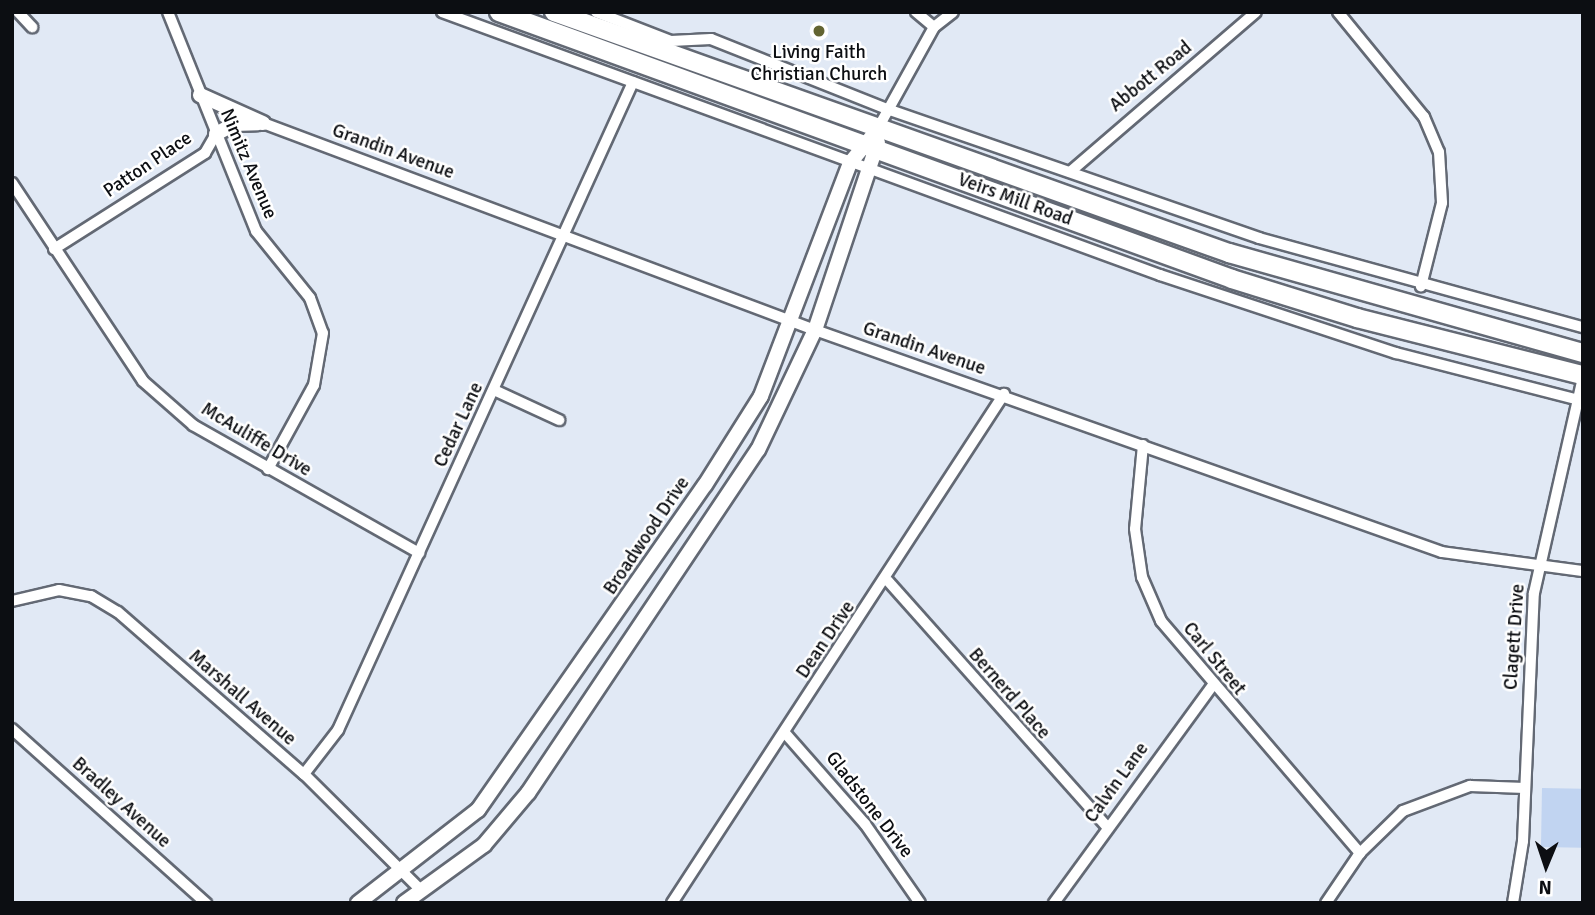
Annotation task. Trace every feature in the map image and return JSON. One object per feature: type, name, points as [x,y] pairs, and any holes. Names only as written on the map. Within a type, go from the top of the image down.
[{"type":"main road","name":"Veirs Mill Road","points":[[499,12],[879,153],[1345,314],[1583,377]]},
{"type":"main road","name":"Veirs Mill Road","points":[[554,12],[877,130],[1317,281],[1583,353]]},
{"type":"street","points":[[18,12],[32,27]]},
{"type":"street","name":"Nimitz Avenue","points":[[167,12],[256,231],[310,298],[323,332],[313,385],[268,469]]},
{"type":"street","name":"Veirs Mill Road","points":[[442,12],[872,171],[1279,315],[1580,401]]},
{"type":"street","points":[[596,12],[671,41],[711,39],[887,109],[1070,172],[1421,286],[1583,327]]},
{"type":"street","points":[[916,12],[934,27]]},
{"type":"street","name":"Broadwood Drive","points":[[358,903],[399,866],[478,810],[509,771],[705,485],[761,396],[859,145],[877,130],[934,27],[953,12]]},
{"type":"street","name":"Abbott Road","points":[[1070,172],[1256,12]]},
{"type":"street","points":[[1338,12],[1424,117],[1439,152],[1443,203],[1421,286]]},
{"type":"street","name":"Cedar Lane","points":[[304,774],[338,730],[633,82]]},
{"type":"street","points":[[200,95],[263,123]]},
{"type":"street","name":"Grandin Avenue","points":[[263,123],[566,233],[815,330],[1004,394],[1442,552],[1583,571]]},
{"type":"street","name":"Patton Place","points":[[54,249],[205,153],[216,134],[233,124],[263,123]]},
{"type":"street","points":[[404,903],[484,845],[528,793],[758,450],[815,330],[879,153],[877,130]]},
{"type":"street","name":"McAuliffe Drive","points":[[12,183],[143,381],[193,425],[419,553]]},
{"type":"street","name":"Clagett Drive","points":[[1513,903],[1525,788],[1539,566],[1580,401],[1583,377]]},
{"type":"street","points":[[494,390],[559,420]]},
{"type":"street","name":"Dean Drive","points":[[672,903],[888,581],[1004,394]]},
{"type":"street","name":"Carl Street","points":[[1143,445],[1135,529],[1142,577],[1161,621],[1212,686],[1360,853]]},
{"type":"street","name":"Bernerd Place","points":[[888,581],[1107,827]]},
{"type":"street","name":"Marshall Avenue","points":[[12,601],[60,590],[91,596],[118,612],[304,774],[421,890]]},
{"type":"street","name":"Calvin Lane","points":[[1054,903],[1212,686]]},
{"type":"street","name":"Bradley Avenue","points":[[12,729],[206,903]]},
{"type":"street","name":"Gladstone Drive","points":[[785,733],[865,824],[920,903]]},
{"type":"street","points":[[1326,903],[1360,853],[1404,811],[1437,794],[1470,786],[1525,788]]},
{"type":"shaded area","points":[[1542,788],[1583,789],[1582,848],[1541,847]]},
{"type":"place","name":"Living Faith Christian Church","points":[[819,31]]}]
